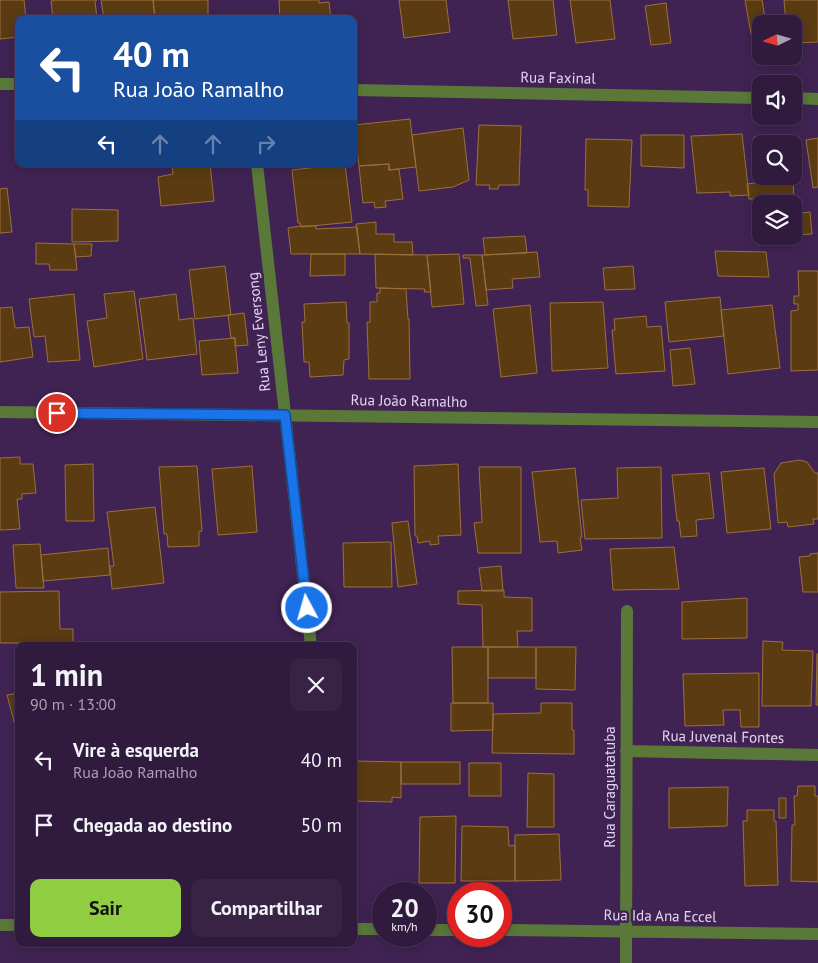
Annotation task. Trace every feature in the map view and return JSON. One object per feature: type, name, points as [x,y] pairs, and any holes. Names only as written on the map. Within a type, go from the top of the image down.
[{"type":"street","points":[[0,84],[15,84]]},
{"type":"street","name":"Rua Faxinal","points":[[357,90],[752,98]]},
{"type":"street","points":[[802,98],[818,99]]},
{"type":"street","name":"Rua Leny Eversong","points":[[257,167],[311,642]]},
{"type":"street","name":"Rua João Ramalho","points":[[0,412],[818,422]]},
{"type":"street","name":"Rua Caraguatatuba","points":[[626,963],[627,611]]},
{"type":"street","name":"Rua Juvenal Fontes","points":[[626,751],[818,755]]},
{"type":"street","points":[[0,924],[15,925]]},
{"type":"street","points":[[357,929],[372,929]]},
{"type":"street","name":"Rua Ida Ana Eccel","points":[[512,930],[818,934]]},
{"type":"building","points":[[0,0],[24,0],[26,15],[15,15],[15,37],[0,39]]},
{"type":"building","points":[[97,0],[95,1],[97,15],[53,15],[51,1]]},
{"type":"building","points":[[101,0],[153,0],[155,15],[103,15]]},
{"type":"building","points":[[153,0],[208,0],[208,15],[155,15]]},
{"type":"building","points":[[279,0],[319,0],[319,3],[329,2],[331,15],[280,15]]},
{"type":"building","points":[[399,0],[446,0],[450,32],[404,38]]},
{"type":"building","points":[[508,0],[553,0],[557,35],[513,39]]},
{"type":"building","points":[[570,0],[610,0],[615,39],[576,43]]},
{"type":"building","points":[[745,0],[762,0],[764,15],[752,15],[751,34]]},
{"type":"building","points":[[784,0],[818,0],[818,42],[802,43],[802,15],[785,15]]},
{"type":"building","points":[[666,3],[671,43],[651,45],[645,6]]},
{"type":"building","points":[[410,119],[416,167],[389,170],[389,164],[359,166],[357,125]]},
{"type":"building","points":[[479,125],[521,126],[519,185],[499,185],[498,189],[489,189],[490,185],[476,185]]},
{"type":"building","points":[[463,128],[469,180],[453,187],[419,191],[412,135]]},
{"type":"building","points":[[742,134],[749,195],[730,196],[730,192],[697,193],[691,136]]},
{"type":"building","points":[[641,135],[684,135],[684,168],[641,166]]},
{"type":"building","points":[[818,138],[818,187],[813,188],[806,140]]},
{"type":"building","points":[[586,139],[632,140],[629,207],[588,206],[588,190],[585,190]]},
{"type":"building","points":[[389,164],[389,170],[399,169],[403,199],[385,201],[386,207],[375,208],[374,202],[363,203],[359,166]]},
{"type":"building","points":[[172,167],[210,167],[214,201],[161,206],[158,177],[173,174]]},
{"type":"building","points":[[318,167],[345,167],[352,222],[301,227],[300,223],[298,223],[292,170]]},
{"type":"building","points":[[747,184],[793,185],[794,195],[752,195],[752,199],[749,199]]},
{"type":"building","points":[[7,188],[12,232],[0,233],[0,189]]},
{"type":"building","points":[[72,209],[118,210],[118,241],[72,242]]},
{"type":"building","points":[[810,212],[812,234],[802,235],[802,213]]},
{"type":"building","points":[[376,222],[376,234],[394,234],[394,242],[412,242],[413,255],[360,254],[356,224]]},
{"type":"building","points":[[316,226],[316,229],[357,227],[360,254],[291,254],[288,228]]},
{"type":"building","points":[[525,236],[527,253],[485,255],[483,238]]},
{"type":"building","points":[[36,243],[74,244],[77,270],[50,270],[49,264],[36,264]]},
{"type":"building","points":[[74,244],[92,244],[91,256],[76,257]]},
{"type":"building","points":[[715,251],[766,252],[769,277],[718,276]]},
{"type":"building","points":[[537,252],[540,277],[512,279],[513,288],[486,290],[482,255]]},
{"type":"building","points":[[311,254],[345,254],[345,275],[310,276]]},
{"type":"building","points":[[375,254],[427,255],[431,292],[424,292],[425,289],[376,288]]},
{"type":"building","points":[[459,254],[464,304],[432,307],[427,255]]},
{"type":"building","points":[[463,255],[482,255],[488,305],[476,306],[470,258],[463,258]]},
{"type":"building","points":[[225,266],[231,315],[195,319],[189,270]]},
{"type":"building","points":[[633,266],[635,289],[605,290],[603,268]]},
{"type":"building","points":[[798,271],[818,271],[818,370],[791,371],[791,311],[798,310],[798,304],[794,304],[794,296],[799,296]]},
{"type":"building","points":[[380,288],[406,289],[409,319],[410,379],[369,379],[367,322],[370,322],[370,302],[377,302],[377,293],[380,293]]},
{"type":"building","points":[[134,291],[143,359],[94,367],[87,321],[107,318],[104,294]]},
{"type":"building","points":[[74,294],[80,360],[48,362],[45,336],[34,337],[29,299]]},
{"type":"building","points":[[176,294],[179,320],[193,318],[197,354],[147,360],[139,299]]},
{"type":"building","points":[[720,297],[724,336],[669,342],[665,302]]},
{"type":"building","points":[[346,302],[347,323],[349,323],[349,359],[344,360],[343,375],[310,377],[309,362],[304,362],[302,322],[305,322],[304,304]]},
{"type":"building","points":[[603,302],[608,368],[552,371],[550,303]]},
{"type":"building","points":[[530,305],[537,373],[501,377],[493,309]]},
{"type":"building","points":[[772,305],[780,368],[728,374],[721,310]]},
{"type":"building","points":[[12,307],[15,328],[29,327],[33,357],[0,362],[0,308]]},
{"type":"building","points":[[244,313],[248,345],[235,346],[235,338],[231,338],[228,315]]},
{"type":"building","points":[[646,316],[647,327],[661,326],[665,371],[616,374],[612,330],[615,330],[614,319]]},
{"type":"building","points":[[235,338],[238,373],[202,375],[199,341]]},
{"type":"building","points":[[690,348],[695,384],[673,386],[670,350]]},
{"type":"building","points":[[20,457],[20,464],[33,464],[36,493],[22,494],[22,499],[17,499],[20,529],[0,530],[0,458]]},
{"type":"building","points":[[800,460],[807,462],[815,473],[818,473],[818,519],[813,519],[814,524],[788,527],[787,522],[778,523],[774,474],[781,463]]},
{"type":"building","points":[[93,464],[94,521],[66,521],[65,465]]},
{"type":"building","points":[[458,464],[461,535],[438,536],[439,544],[430,545],[430,541],[418,543],[417,536],[415,536],[414,466]]},
{"type":"building","points":[[197,466],[202,531],[199,532],[199,546],[168,547],[167,534],[164,534],[159,467]]},
{"type":"building","points":[[252,466],[257,532],[218,535],[212,469]]},
{"type":"building","points":[[479,467],[521,467],[521,553],[478,553],[474,523],[482,522]]},
{"type":"building","points":[[661,467],[662,538],[585,539],[581,500],[618,498],[617,468]]},
{"type":"building","points":[[575,468],[582,550],[558,553],[557,541],[540,542],[532,472]]},
{"type":"building","points":[[764,468],[771,529],[727,533],[721,472]]},
{"type":"building","points":[[709,473],[714,518],[696,520],[697,536],[681,537],[679,521],[677,521],[672,475]]},
{"type":"building","points":[[155,507],[164,583],[112,589],[110,566],[114,566],[107,512]]},
{"type":"building","points":[[408,521],[417,584],[398,587],[392,523]]},
{"type":"building","points":[[391,542],[392,587],[344,587],[343,543]]},
{"type":"building","points":[[40,544],[44,588],[16,588],[13,545]]},
{"type":"building","points":[[674,547],[679,589],[613,590],[610,549]]},
{"type":"building","points":[[108,548],[110,575],[43,581],[41,555]]},
{"type":"building","points":[[818,553],[818,592],[803,592],[799,557]]},
{"type":"building","points":[[501,566],[503,591],[482,591],[479,568]]},
{"type":"building","points":[[504,590],[504,597],[532,598],[532,631],[517,631],[518,647],[483,647],[482,605],[458,604],[458,591]]},
{"type":"building","points":[[59,591],[60,629],[73,629],[73,642],[0,643],[0,592]]},
{"type":"building","points":[[747,598],[747,638],[682,639],[682,602]]},
{"type":"building","points":[[763,641],[783,642],[782,650],[813,651],[811,706],[762,706]]},
{"type":"building","points":[[452,647],[488,647],[488,703],[453,703]]},
{"type":"building","points":[[488,647],[536,647],[536,678],[488,678]]},
{"type":"building","points":[[536,647],[576,647],[575,690],[536,689]]},
{"type":"building","points":[[817,654],[818,705],[816,705]]},
{"type":"building","points":[[759,673],[759,727],[741,727],[740,710],[723,710],[724,725],[685,726],[683,674]]},
{"type":"building","points":[[15,694],[15,726],[7,695]]},
{"type":"building","points":[[451,703],[493,703],[493,730],[451,731]]},
{"type":"building","points":[[541,703],[572,703],[574,754],[492,753],[493,714],[541,713]]},
{"type":"building","points":[[357,761],[401,762],[401,798],[392,797],[392,802],[357,801]]},
{"type":"building","points":[[401,762],[460,762],[460,784],[401,784]]},
{"type":"building","points":[[469,763],[501,763],[501,796],[469,796]]},
{"type":"building","points":[[528,773],[554,774],[554,827],[527,827]]},
{"type":"building","points":[[798,786],[815,786],[815,796],[818,796],[818,882],[791,881],[792,825],[795,825],[794,796],[797,796]]},
{"type":"building","points":[[728,787],[727,826],[669,828],[669,788]]},
{"type":"building","points":[[779,798],[786,798],[786,818],[779,818]]},
{"type":"building","points":[[747,810],[774,810],[778,885],[745,886],[743,821],[747,821]]},
{"type":"building","points":[[456,816],[455,882],[419,882],[420,817]]},
{"type":"building","points":[[462,826],[508,827],[509,846],[515,845],[515,881],[461,881]]},
{"type":"building","points":[[559,834],[561,880],[515,881],[515,835]]},
{"type":"route","points":[[57,413],[285,415],[307,608]]}]
